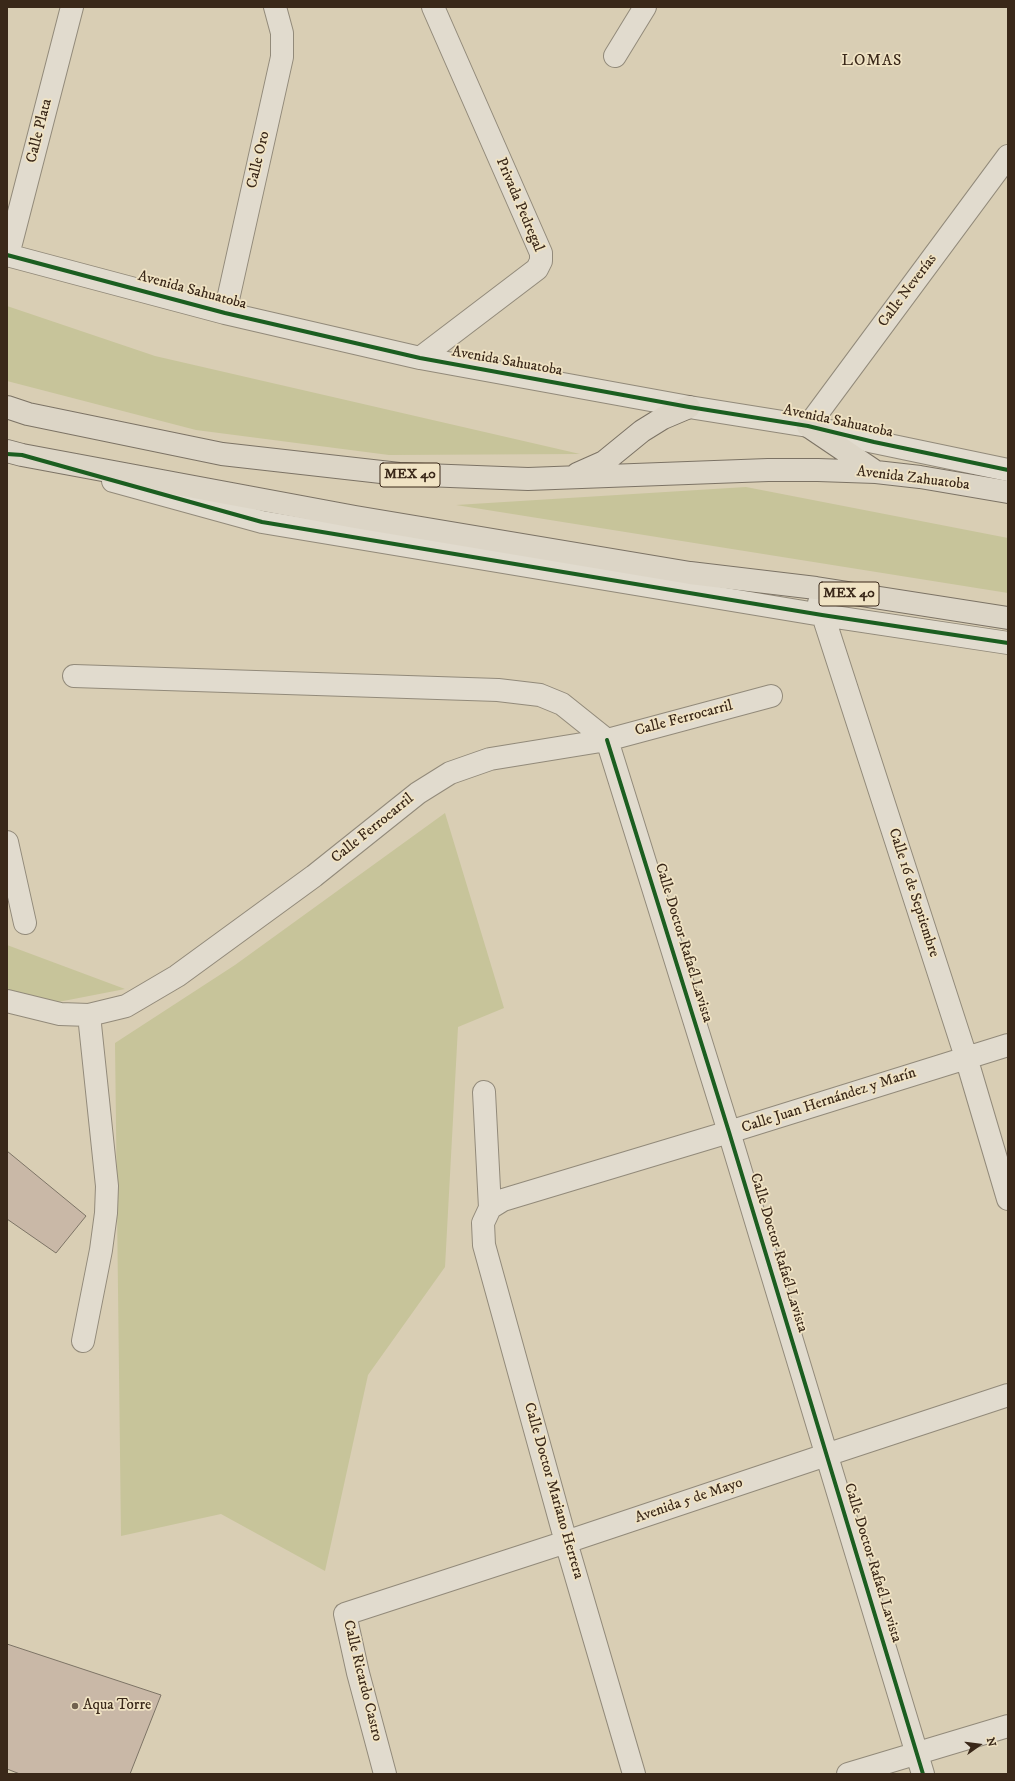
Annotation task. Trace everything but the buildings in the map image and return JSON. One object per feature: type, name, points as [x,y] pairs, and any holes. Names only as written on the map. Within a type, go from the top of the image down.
[{"type":"main road","points":[[568,478],[604,462],[642,431],[663,418],[688,407]]},
{"type":"main road","name":"MEX 40","points":[[7,408],[28,414],[222,454],[399,474],[528,479],[568,478]]},
{"type":"main road","points":[[808,426],[876,472]]},
{"type":"main road","name":"MEX 40","points":[[12,453],[355,518],[690,573],[816,588],[1008,618]]},
{"type":"main road","name":"Avenida Zahuatoba","points":[[568,478],[768,470],[818,470],[876,472],[920,476],[1008,492]]},
{"type":"street","name":"Calle Plata","points":[[7,255],[72,7]]},
{"type":"street","name":"Calle Oro","points":[[225,313],[282,57],[282,33],[275,7]]},
{"type":"street","name":"Privada Pedregal","points":[[420,358],[537,269],[541,261],[541,253],[433,7]]},
{"type":"street","points":[[615,56],[645,7]]},
{"type":"street","name":"Calle Neverías","points":[[808,426],[1008,156]]},
{"type":"street","name":"Avenida Sahuatoba","points":[[7,255],[225,313],[420,358],[688,407],[808,426],[874,442],[1008,470]]},
{"type":"street","points":[[12,453],[262,522],[822,615],[1008,643]]},
{"type":"street","name":"Calle 16 de Septiembre","points":[[816,588],[822,615],[966,1057],[1008,1199]]},
{"type":"street","points":[[74,676],[498,690],[540,695],[562,704],[607,740]]},
{"type":"street","name":"Calle Ferrocarril","points":[[7,1001],[60,1014],[88,1015],[126,1006],[176,976],[314,876],[418,793],[450,773],[490,759],[607,740],[771,696]]},
{"type":"street","name":"Calle Doctor Rafaél Lavista","points":[[607,740],[729,1132],[923,1774]]},
{"type":"street","points":[[7,842],[25,923]]},
{"type":"street","points":[[83,1341],[101,1250],[107,1193],[88,1015]]},
{"type":"street","name":"Calle Juan Hernández y Marín","points":[[490,1208],[503,1200],[729,1132],[1008,1045]]},
{"type":"street","points":[[484,1092],[490,1208]]},
{"type":"street","name":"Calle Doctor Mariano Herrera","points":[[490,1208],[483,1223],[484,1246],[566,1542],[634,1774]]},
{"type":"street","name":"Avenida 5 de Mayo","points":[[370,1606],[1008,1395]]},
{"type":"street","name":"Calle Ricardo Castro","points":[[370,1606],[345,1614],[358,1673],[385,1774]]},
{"type":"street","points":[[848,1774],[1008,1726]]},
{"type":"shaded area","points":[[7,306],[155,356],[580,454],[389,455],[196,430],[7,381]]},
{"type":"shaded area","points":[[746,487],[1008,538],[1008,593],[456,505]]},
{"type":"shaded area","points":[[445,813],[504,1008],[458,1027],[445,1267],[368,1375],[325,1571],[221,1514],[121,1536],[115,1043],[235,965]]},
{"type":"shaded area","points":[[7,945],[125,989],[53,1003],[7,990]]},
{"type":"cycle path","points":[[7,255],[225,313],[420,358],[689,407],[808,426],[874,442],[1008,470]]},
{"type":"cycle path","points":[[7,454],[22,455],[262,522],[822,615],[1008,643]]},
{"type":"cycle path","points":[[607,740],[729,1132],[923,1774]]},
{"type":"place","name":"Aqua Torre","points":[[75,1706]]},
{"type":"district","name":"LOMAS","points":[[872,62]]}]
